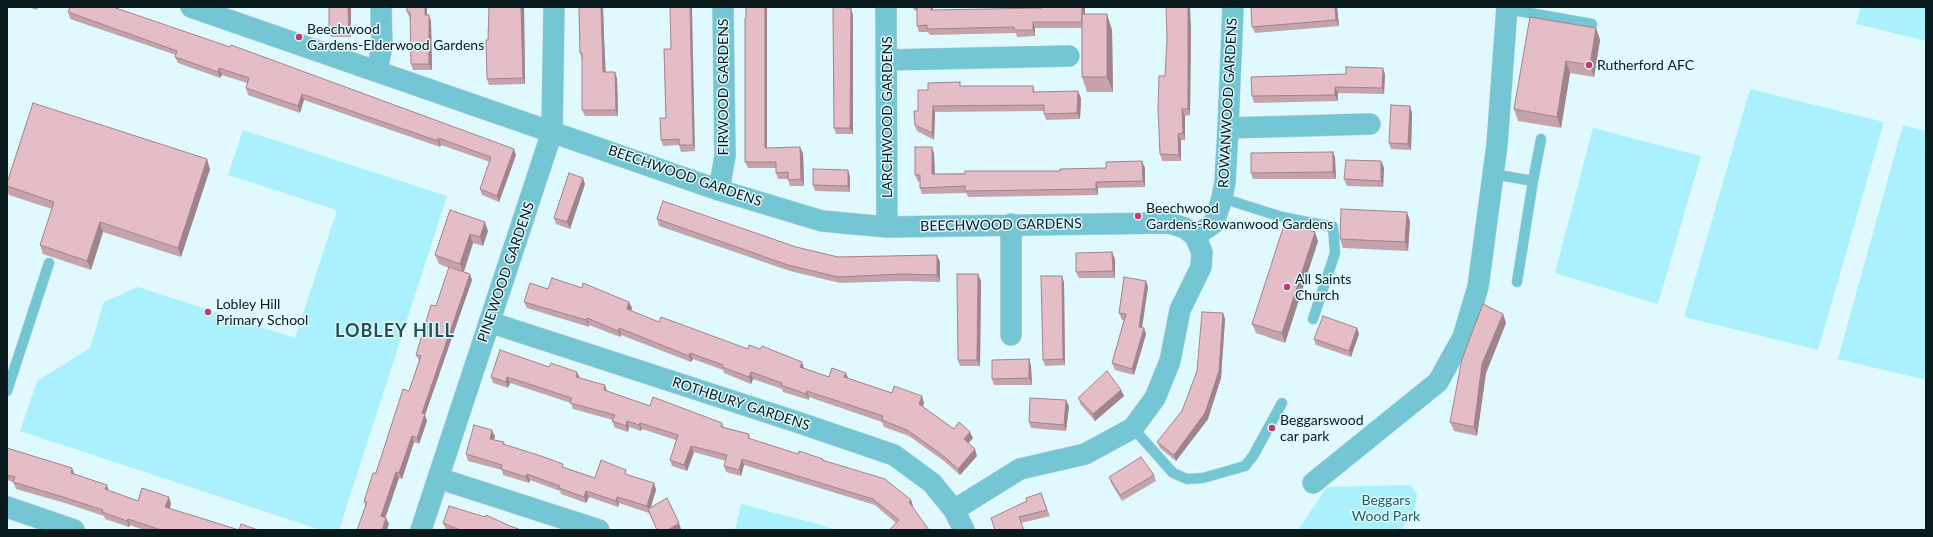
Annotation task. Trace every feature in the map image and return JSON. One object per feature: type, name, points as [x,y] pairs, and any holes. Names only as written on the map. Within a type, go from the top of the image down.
[{"type":"street","name":"BEECHWOOD GARDENS","points":[[191,7],[216,11],[377,71],[718,190],[822,221],[887,227],[1011,224],[1169,223],[1185,228],[1196,236]]},
{"type":"street","points":[[377,71],[382,46],[381,7]]},
{"type":"street","name":"PINEWOOD GARDENS","points":[[421,530],[552,132],[554,7]]},
{"type":"street","name":"FIRWOOD GARDENS","points":[[718,190],[725,156],[723,7]]},
{"type":"street","name":"LARCHWOOD GARDENS","points":[[886,7],[887,227]]},
{"type":"street","name":"ROWANWOOD GARDENS","points":[[1196,236],[1214,223],[1222,198],[1225,182],[1233,7]]},
{"type":"street","points":[[1312,483],[1438,382],[1463,337],[1478,287],[1497,146],[1507,8]]},
{"type":"street","points":[[886,60],[1070,56]]},
{"type":"street","points":[[1228,128],[1370,124]]},
{"type":"street","points":[[1011,224],[1011,335]]},
{"type":"street","points":[[954,510],[1020,469],[1085,454],[1133,428],[1155,398],[1170,361],[1180,310],[1201,267],[1202,252],[1196,236]]},
{"type":"street","name":"ROTHBURY GARDENS","points":[[489,322],[800,422],[894,455],[932,483],[954,510],[964,530]]},
{"type":"street","points":[[438,478],[599,530]]},
{"type":"street","points":[[7,507],[74,530]]},
{"type":"lane","points":[[1507,8],[1592,24]]},
{"type":"lane","points":[[1517,282],[1532,181],[1541,139]]},
{"type":"lane","points":[[1493,174],[1532,181]]},
{"type":"lane","points":[[1222,198],[1282,217],[1332,227],[1335,253],[1312,320]]},
{"type":"lane","points":[[7,391],[49,263]]},
{"type":"lane","points":[[1133,428],[1173,473],[1187,478],[1203,478],[1245,466],[1253,456],[1282,403]]},
{"type":"green space","points":[[1861,7],[1926,7],[1926,41],[1856,24]]},
{"type":"green space","points":[[1750,89],[1884,122],[1818,350],[1684,317]]},
{"type":"green space","points":[[1903,125],[1926,131],[1926,380],[1838,359]]},
{"type":"green space","points":[[1593,128],[1701,156],[1658,304],[1555,273]]},
{"type":"green space","points":[[243,130],[447,196],[339,530],[321,530],[20,431],[37,381],[90,348],[104,302],[138,287],[295,338],[337,210],[228,175]]},
{"type":"green space","name":"Beggars Wood Park","points":[[1411,485],[1417,495],[1415,510],[1401,530],[1298,530],[1327,487]]},
{"type":"green space","points":[[741,504],[821,525],[836,530],[735,530]]},
{"type":"building","points":[[70,7],[113,7],[230,47],[231,45],[514,149],[497,196],[480,189],[491,157],[438,138],[438,141],[302,94],[298,106],[246,88],[249,78],[219,68],[218,72],[175,57],[177,51],[68,12]]},
{"type":"building","points":[[329,7],[348,7],[349,31],[329,31]]},
{"type":"building","points":[[407,7],[425,7],[425,15],[429,15],[429,64],[411,64],[410,12],[407,12]]},
{"type":"building","points":[[489,7],[521,7],[523,78],[487,79],[486,40],[488,40]]},
{"type":"building","points":[[579,7],[601,7],[603,72],[615,72],[616,110],[582,110],[582,53],[580,53]]},
{"type":"building","points":[[670,7],[690,7],[693,145],[679,145],[679,139],[661,140],[660,118],[666,118],[664,49],[671,49]]},
{"type":"building","points":[[746,7],[765,7],[765,148],[800,147],[801,179],[788,180],[788,172],[776,173],[776,162],[745,162]]},
{"type":"building","points":[[833,7],[851,8],[850,128],[834,128]]},
{"type":"building","points":[[917,7],[931,7],[931,10],[1082,7],[1082,22],[1033,22],[1033,30],[1015,30],[1014,27],[927,29],[927,25],[917,26]]},
{"type":"building","points":[[1166,7],[1188,7],[1188,109],[1182,109],[1183,133],[1178,134],[1179,155],[1160,154],[1158,110],[1159,76],[1165,76],[1167,39]]},
{"type":"building","points":[[1251,7],[1335,7],[1336,20],[1252,27]]},
{"type":"building","points":[[1082,14],[1107,14],[1107,77],[1082,77]]},
{"type":"building","points":[[1530,17],[1596,28],[1590,65],[1566,61],[1557,117],[1514,109]]},
{"type":"building","points":[[1346,67],[1383,68],[1382,88],[1335,87],[1335,95],[1252,96],[1251,77],[1346,74]]},
{"type":"building","points":[[960,82],[960,86],[1033,86],[1033,92],[1078,91],[1077,113],[1044,114],[1044,105],[933,106],[932,133],[915,125],[914,111],[918,111],[918,90],[928,90],[928,83]]},
{"type":"building","points":[[33,103],[207,159],[178,248],[100,222],[87,261],[40,245],[54,202],[7,186]]},
{"type":"building","points":[[1391,105],[1410,106],[1408,144],[1389,143]]},
{"type":"building","points":[[915,147],[932,147],[932,174],[965,174],[965,171],[1060,171],[1060,169],[1106,168],[1106,162],[1142,161],[1143,181],[1096,182],[1096,189],[965,191],[965,186],[920,188],[920,175],[915,175]]},
{"type":"building","points":[[1333,152],[1333,172],[1251,173],[1251,153]]},
{"type":"building","points":[[1346,160],[1381,161],[1381,181],[1344,179]]},
{"type":"building","points":[[813,169],[848,170],[848,186],[813,185]]},
{"type":"building","points":[[569,173],[583,178],[567,222],[554,218]]},
{"type":"building","points":[[663,201],[796,247],[838,257],[937,255],[937,275],[902,274],[838,277],[788,265],[657,219]]},
{"type":"building","points":[[1341,209],[1407,212],[1405,242],[1340,239]]},
{"type":"building","points":[[450,210],[485,222],[480,237],[470,234],[460,264],[435,255]]},
{"type":"building","name":"All Saints Church","points":[[1285,222],[1315,232],[1282,333],[1252,324]]},
{"type":"building","points":[[1112,252],[1113,271],[1076,272],[1076,253]]},
{"type":"building","points":[[449,267],[470,274],[422,413],[425,414],[417,438],[412,436],[399,473],[396,472],[381,516],[386,518],[382,530],[357,530],[367,502],[364,501],[373,473],[376,473],[403,389],[409,391],[421,356],[416,355],[431,305],[436,306]]},
{"type":"building","points":[[957,274],[978,274],[977,360],[958,360]]},
{"type":"building","points":[[1041,276],[1062,276],[1063,359],[1043,360]]},
{"type":"building","points":[[1124,277],[1146,281],[1139,327],[1144,328],[1132,369],[1112,363],[1126,314],[1119,313]]},
{"type":"building","points":[[552,278],[582,288],[583,283],[629,302],[627,309],[659,322],[661,317],[748,349],[749,345],[760,349],[762,346],[802,362],[800,367],[829,377],[832,368],[846,373],[844,377],[892,393],[894,386],[922,396],[919,404],[954,429],[959,422],[970,432],[964,439],[975,449],[958,469],[941,454],[907,430],[882,420],[883,416],[807,391],[806,394],[781,385],[782,383],[751,372],[749,377],[722,367],[723,365],[690,353],[689,356],[619,328],[618,331],[587,318],[586,320],[524,302],[530,283],[548,289]]},
{"type":"building","points":[[1483,304],[1503,314],[1482,364],[1474,427],[1450,422],[1462,359]]},
{"type":"building","points":[[1202,312],[1223,313],[1219,371],[1205,413],[1174,455],[1157,442],[1182,411],[1197,371]]},
{"type":"building","points":[[1323,316],[1357,328],[1349,351],[1314,339]]},
{"type":"building","points":[[500,350],[549,367],[551,363],[577,372],[576,377],[605,385],[604,390],[650,406],[653,397],[722,423],[721,427],[749,434],[748,438],[798,454],[799,451],[823,459],[822,460],[885,479],[911,500],[909,502],[929,530],[889,530],[899,520],[873,499],[742,459],[739,470],[724,466],[727,455],[691,446],[684,465],[670,460],[678,435],[640,423],[639,425],[627,421],[626,426],[612,421],[615,415],[570,403],[572,398],[507,377],[506,382],[491,377]]},
{"type":"building","points":[[1029,359],[1029,378],[992,379],[992,360]]},
{"type":"building","points":[[1107,371],[1121,390],[1093,414],[1078,398]]},
{"type":"building","points":[[1030,398],[1066,400],[1064,425],[1029,422]]},
{"type":"building","points":[[474,425],[492,430],[490,439],[504,442],[503,444],[563,464],[562,467],[595,478],[601,460],[626,470],[625,474],[654,483],[647,506],[617,497],[616,501],[586,491],[584,497],[559,488],[560,486],[527,474],[526,477],[501,469],[502,465],[466,454]]},
{"type":"building","points":[[7,448],[72,468],[71,473],[107,485],[105,489],[138,501],[142,488],[169,497],[165,507],[239,530],[161,530],[128,519],[127,521],[102,512],[103,510],[13,482],[15,477],[7,475]]},
{"type":"building","points":[[1141,457],[1154,475],[1120,495],[1109,477]]},
{"type":"building","points":[[1041,493],[1047,510],[1019,517],[1024,530],[995,530],[991,518],[1027,501],[1026,498]]},
{"type":"building","points":[[667,498],[679,523],[668,530],[657,530],[648,509]]},
{"type":"building","points":[[449,506],[485,517],[486,515],[521,530],[460,530],[443,523]]},
{"type":"building","points":[[241,524],[258,530],[239,530]]},
{"type":"place","name":"Beechwood Gardens-Elderwood Gardens","points":[[299,37]]},
{"type":"place","name":"Rutherford AFC","points":[[1589,65]]},
{"type":"place","name":"Beechwood Gardens-Rowanwood Gardens","points":[[1138,216]]},
{"type":"place","name":"All Saints Church","points":[[1287,287]]},
{"type":"place","name":"Lobley Hill Primary School","points":[[208,312]]},
{"type":"place","name":"Beggarswood car park","points":[[1272,428]]},
{"type":"district","name":"LOBLEY HILL","points":[[395,331]]}]
